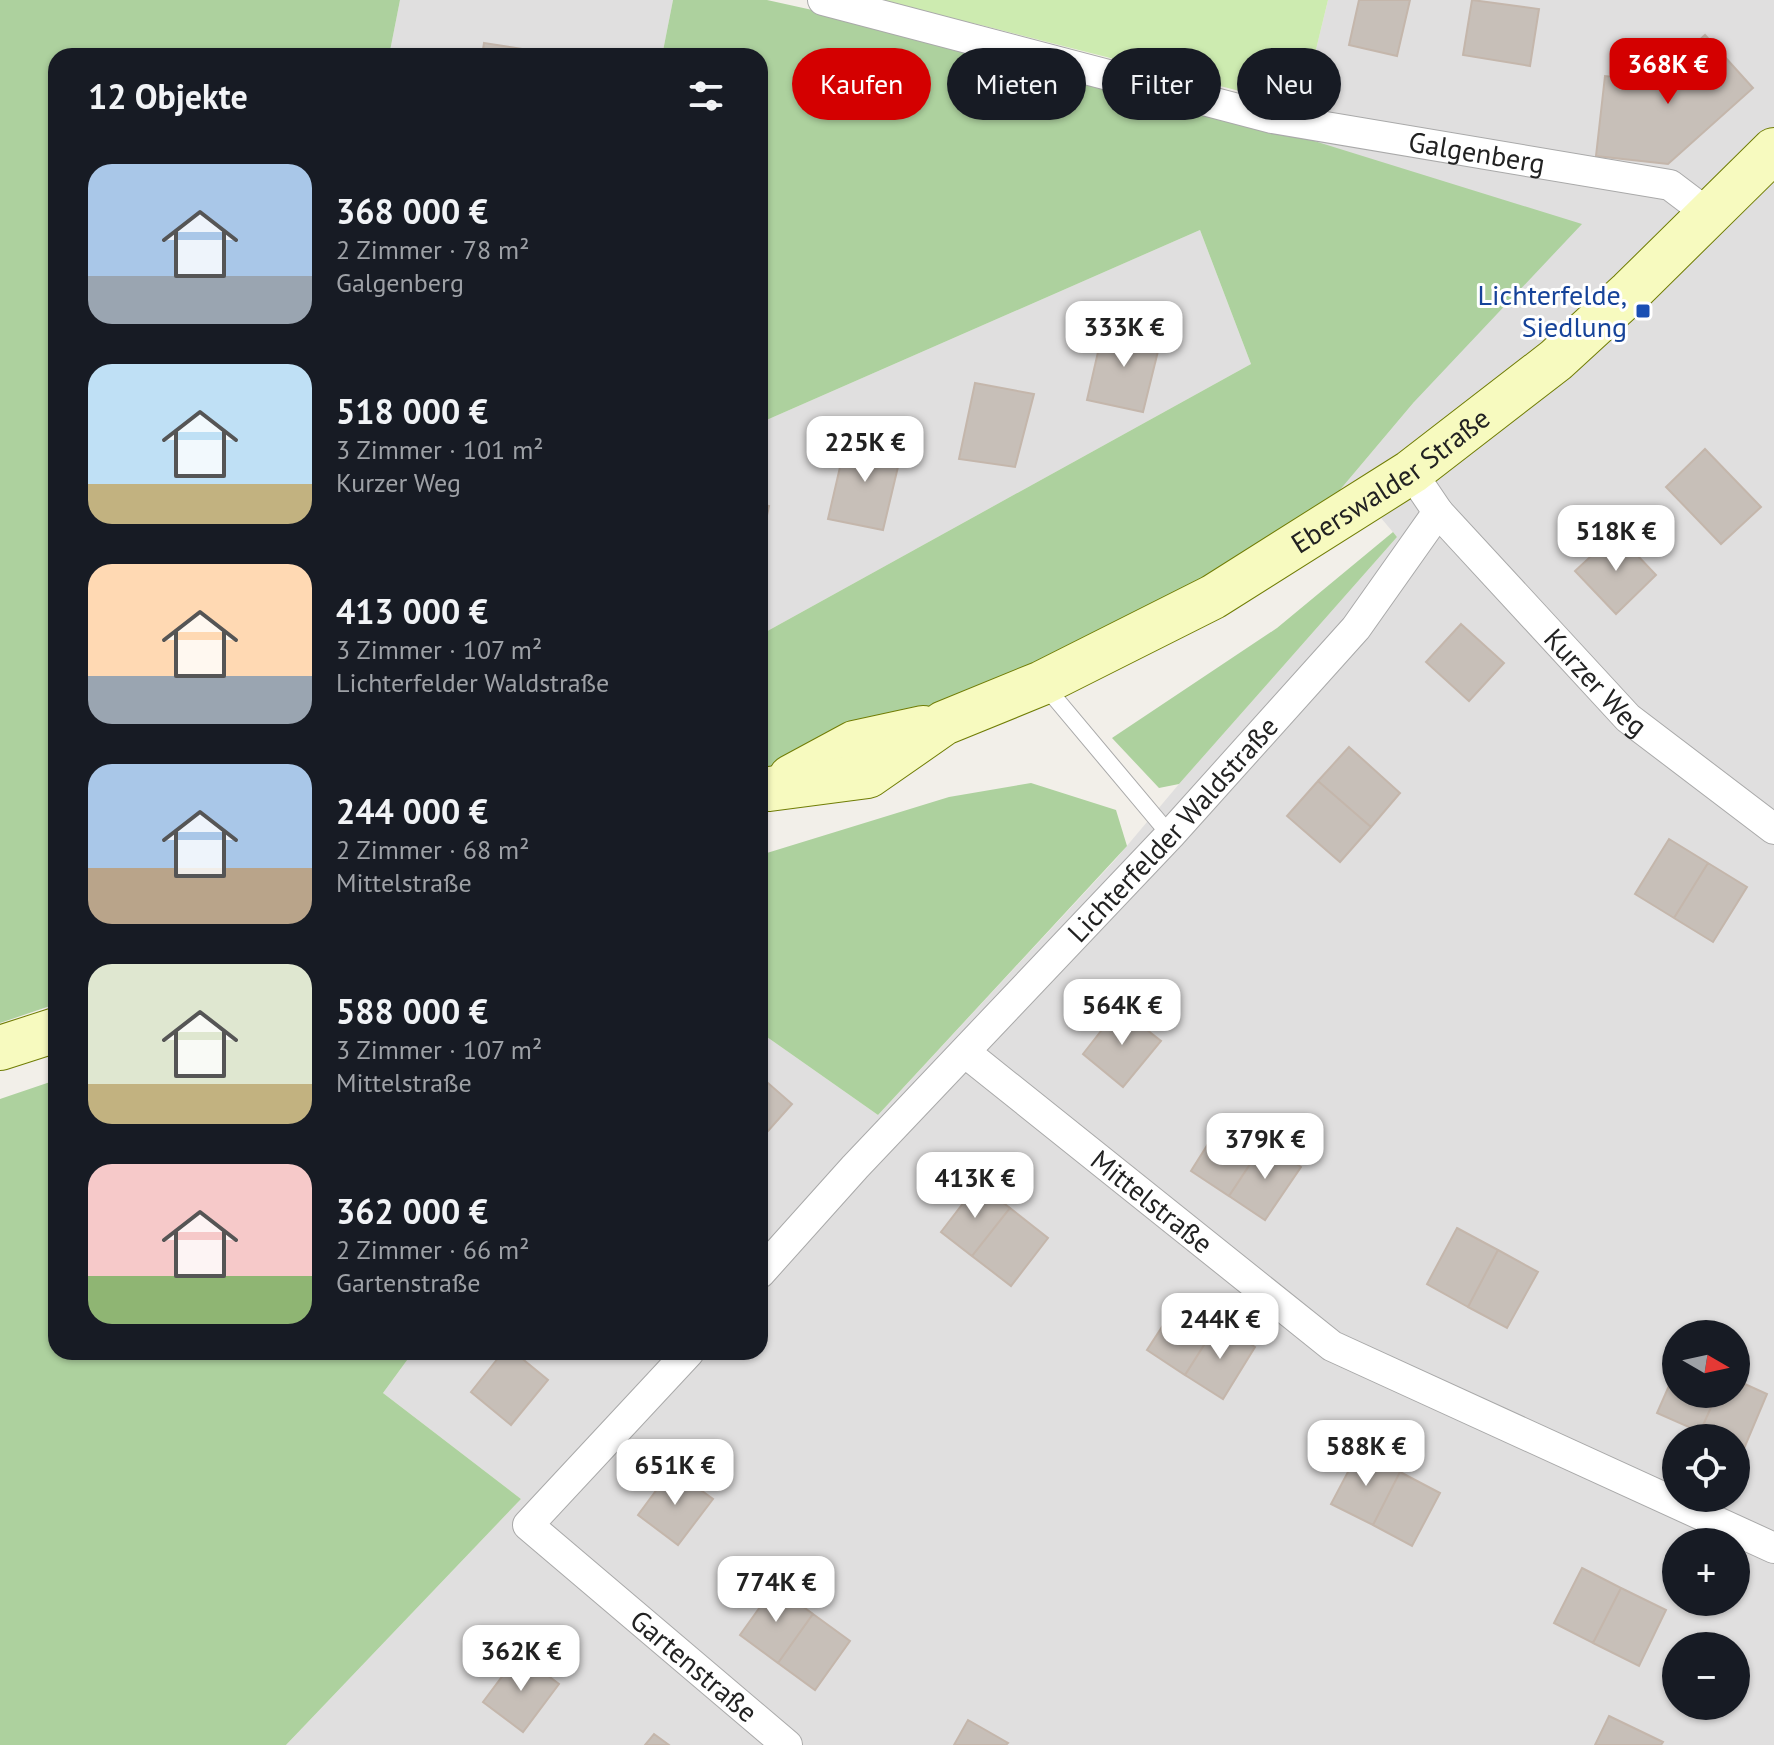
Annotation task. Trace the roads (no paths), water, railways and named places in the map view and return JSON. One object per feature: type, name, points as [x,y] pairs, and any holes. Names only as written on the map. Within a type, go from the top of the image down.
[{"type":"main road","name":"Eberswalder Straße","points":[[768,789],[854,743],[944,723],[1042,683],[1213,597],[1411,472],[1556,360],[1630,292],[1707,213],[1771,160]]},
{"type":"main road","points":[[0,1048],[48,1033]]},
{"type":"street","name":"Galgenberg","points":[[823,0],[1272,118],[1670,185],[1707,213]]},
{"type":"street","points":[[1411,472],[1438,512]]},
{"type":"street","name":"Kurzer Weg","points":[[1438,512],[1628,718],[1774,829]]},
{"type":"street","name":"Lichterfelder Waldstraße","points":[[768,1264],[855,1167],[1170,835],[1356,628],[1438,512]]},
{"type":"street","name":"Mittelstraße","points":[[966,1053],[1332,1346],[1774,1548]]},
{"type":"street","name":"Gartenstraße","points":[[682,1360],[528,1525],[787,1745]]},
{"type":"lane","points":[[1042,683],[1170,835]]},
{"type":"place","name":"Lichterfelde, Siedlung","points":[[1643,311]]}]
